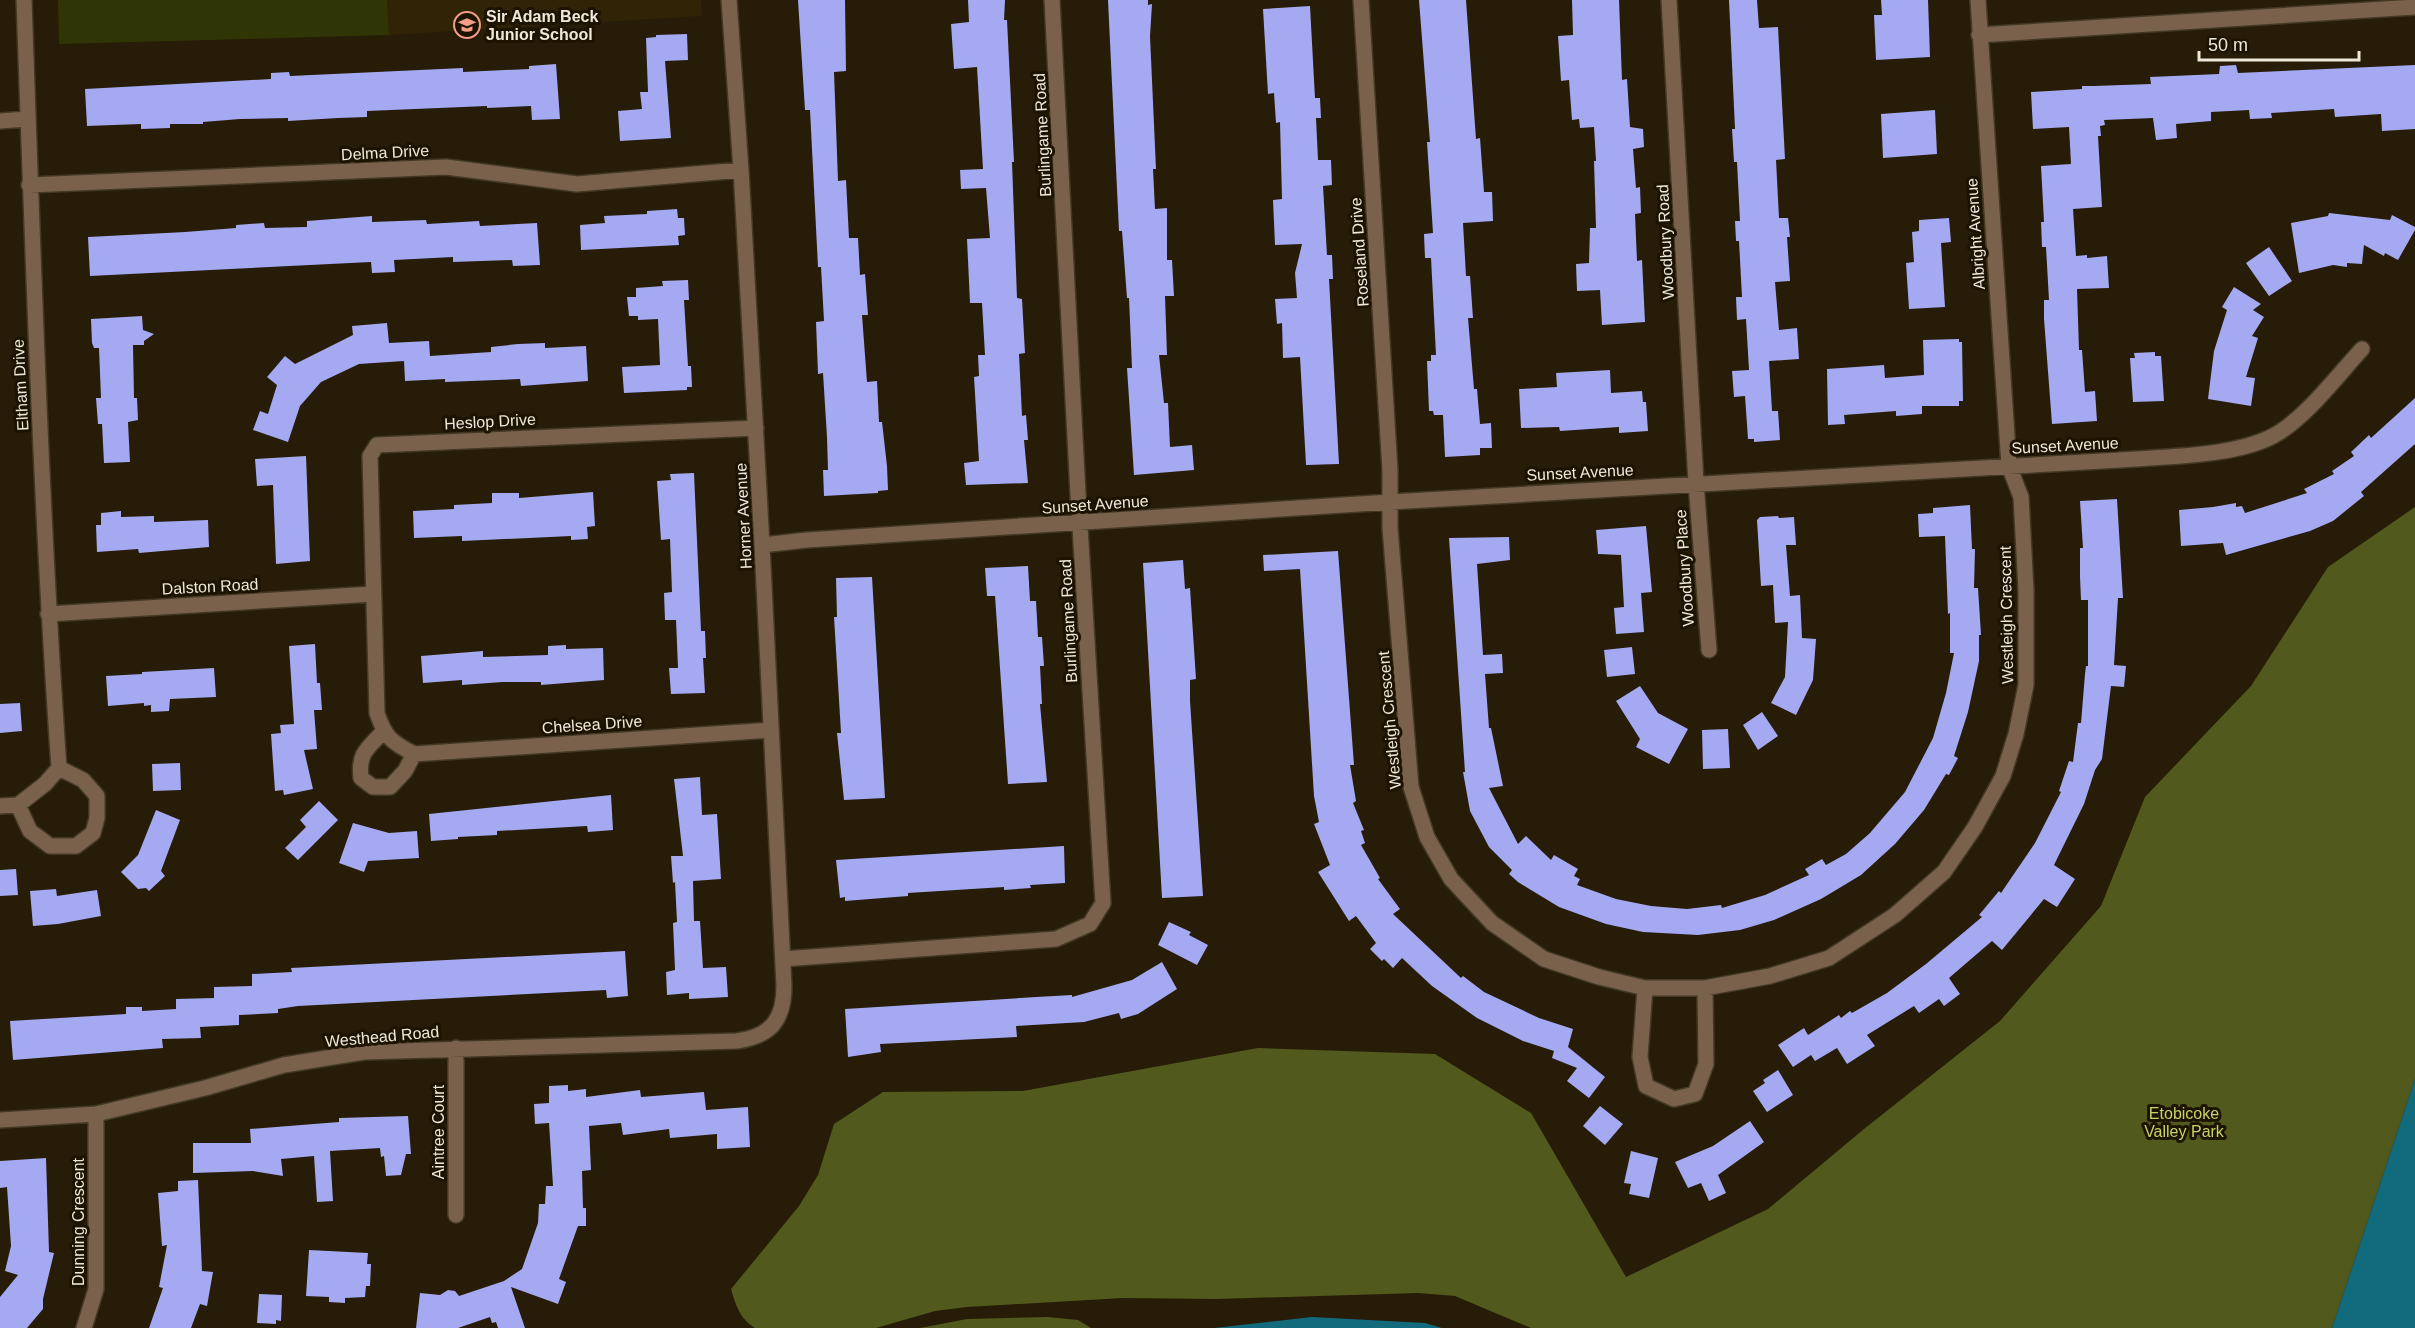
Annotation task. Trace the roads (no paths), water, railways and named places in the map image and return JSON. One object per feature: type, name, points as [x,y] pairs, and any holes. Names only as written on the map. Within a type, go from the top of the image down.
[{"type":"street","name":"Eltham Drive","points":[[24,0],[29,185],[48,614],[59,768]]},
{"type":"street","name":"Horner Avenue","points":[[729,0],[756,428],[783,959],[784,999],[771,1029]]},
{"type":"street","name":"Burlingame Road","points":[[783,959],[1056,939],[1090,924],[1103,903],[1052,0]]},
{"type":"street","name":"Roseland Drive","points":[[1361,0],[1390,470],[1390,502]]},
{"type":"street","name":"Woodbury Road","points":[[1670,0],[1696,483]]},
{"type":"street","name":"Albright Avenue","points":[[1978,0],[2009,466]]},
{"type":"street","points":[[1979,36],[2415,7]]},
{"type":"street","points":[[0,121],[27,119]]},
{"type":"street","name":"Delma Drive","points":[[29,185],[446,167],[577,184],[741,170]]},
{"type":"street","name":"Sunset Avenue","points":[[762,545],[807,540],[1390,502],[2137,459],[2214,452],[2273,436],[2302,414],[2362,349]]},
{"type":"street","name":"Heslop Drive","points":[[373,594],[369,456],[377,444],[756,428]]},
{"type":"street","name":"Westleigh Crescent","points":[[1390,502],[1411,787],[1427,837],[1451,879],[1492,923],[1544,959],[1599,977],[1645,988],[1705,988],[1770,976],[1829,958],[1895,915],[1944,872],[1975,827],[2002,777],[2016,734],[2026,685],[2026,590],[2020,497],[2009,466]]},
{"type":"street","name":"Woodbury Place","points":[[1696,483],[1709,650]]},
{"type":"street","points":[[373,594],[377,713],[383,732],[399,746],[414,754],[405,771],[390,787],[373,787],[361,778],[359,763],[367,749],[383,732]]},
{"type":"street","name":"Dalston Road","points":[[48,614],[373,594]]},
{"type":"street","name":"Chelsea Drive","points":[[414,754],[771,730]]},
{"type":"street","points":[[0,806],[18,805],[45,784],[59,768],[83,780],[97,796],[97,818],[93,833],[76,846],[50,846],[30,831],[18,805]]},
{"type":"street","points":[[1645,988],[1640,1057],[1646,1086],[1674,1099],[1695,1095],[1706,1064],[1705,988]]},
{"type":"street","name":"Westhead Road","points":[[0,1120],[96,1114],[205,1088],[284,1065],[364,1052],[737,1041],[756,1038],[771,1029]]},
{"type":"street","name":"Aintree Court","points":[[456,1048],[456,1215]]},
{"type":"street","name":"Dunning Crescent","points":[[84,1328],[96,1289],[96,1114]]},
{"type":"water","points":[[2415,1079],[2415,1328],[2332,1328]]},
{"type":"water","points":[[1312,1317],[1425,1323],[1442,1328],[1214,1328]]},
{"type":"place","name":"Sir Adam Beck Junior School","points":[[467,25]]},
{"type":"park label","name":"Etobicoke Valley Park","points":[[2184,1122]]}]
